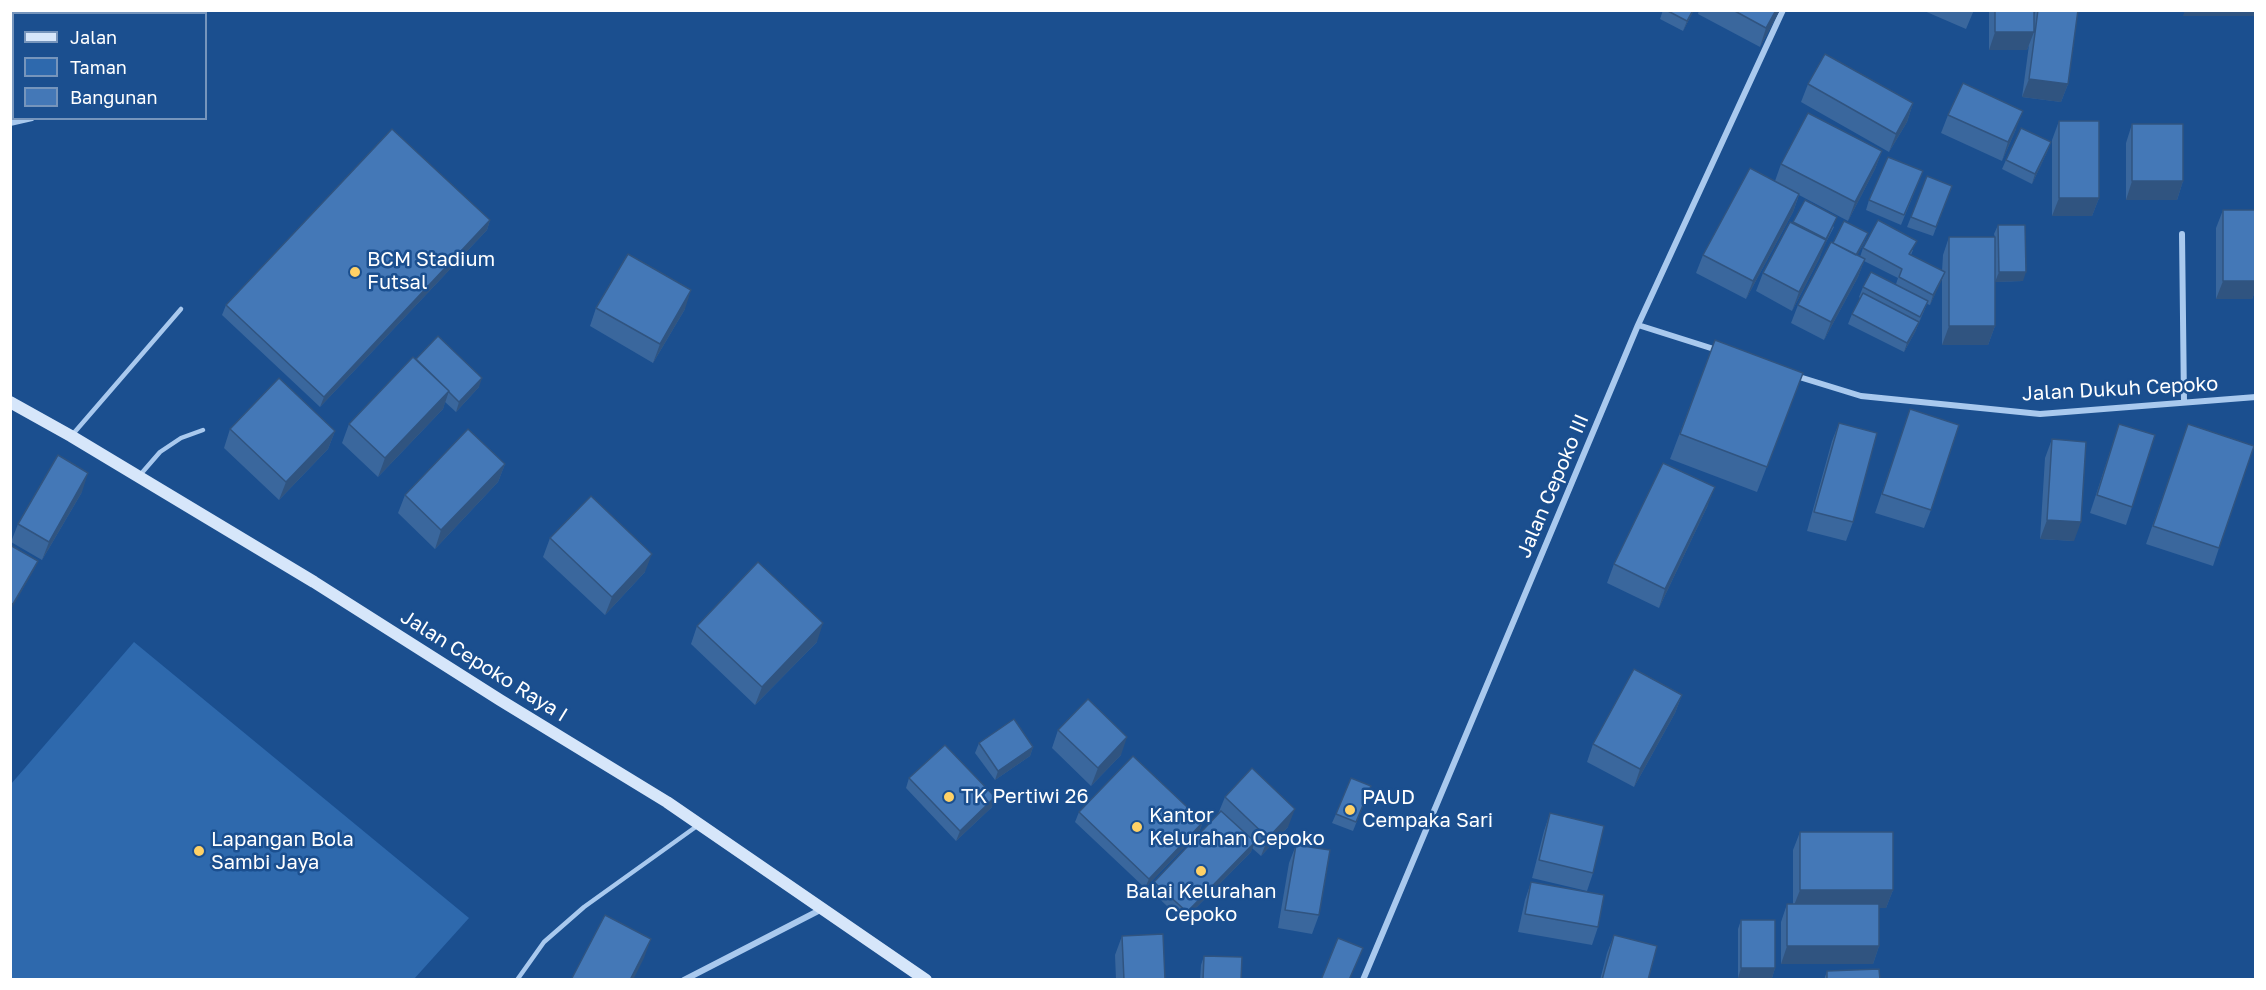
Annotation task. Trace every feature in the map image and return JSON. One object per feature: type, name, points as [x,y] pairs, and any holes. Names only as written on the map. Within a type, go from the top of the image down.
[{"type":"main road","name":"Jalan Cepoko Raya I","points":[[10,402],[71,436],[314,582],[490,694],[667,802],[926,980]]},
{"type":"street","name":"Jalan Cepoko III","points":[[1363,980],[1638,325],[1783,10]]},
{"type":"street","points":[[2182,234],[2184,402]]},
{"type":"street","points":[[1638,325],[1727,354]]},
{"type":"street","name":"Jalan Dukuh Cepoko","points":[[1783,372],[1861,396],[2040,414],[2256,397]]},
{"type":"street","points":[[684,980],[822,909]]},
{"type":"lane","points":[[71,436],[181,309]]},
{"type":"lane","points":[[138,477],[160,452],[181,438],[203,430]]},
{"type":"lane","points":[[517,980],[544,942],[568,921],[699,824]]},
{"type":"green space","name":"Lapangan Bola Sambi Jaya","points":[[134,642],[469,918],[414,979],[11,979],[11,784]]},
{"type":"building","points":[[1666,10],[1693,10],[1687,21]]},
{"type":"building","points":[[1733,10],[1776,10],[1766,28]]},
{"type":"building","points":[[1995,10],[2034,10],[2034,32],[1995,32]]},
{"type":"building","points":[[2038,10],[2078,10],[2068,84],[2029,79]]},
{"type":"building","points":[[1825,54],[1913,103],[1896,134],[1808,84]]},
{"type":"building","points":[[1963,83],[2023,111],[2008,142],[1948,115]]},
{"type":"building","points":[[1808,113],[1882,151],[1855,202],[1781,164]]},
{"type":"building","points":[[2059,121],[2099,121],[2099,198],[2059,198]]},
{"type":"building","points":[[2132,124],[2183,124],[2183,181],[2132,181]]},
{"type":"building","points":[[2021,128],[2051,142],[2035,174],[2006,160]]},
{"type":"building","name":"BCM Stadium Futsal","points":[[392,129],[490,220],[324,397],[226,305]]},
{"type":"building","points":[[1888,157],[1923,171],[1904,215],[1869,200]]},
{"type":"building","points":[[1750,168],[1799,194],[1753,281],[1703,255]]},
{"type":"building","points":[[1927,176],[1952,186],[1936,227],[1911,217]]},
{"type":"building","points":[[1805,200],[1837,217],[1826,239],[1793,222]]},
{"type":"building","points":[[2223,210],[2256,210],[2256,281],[2223,281]]},
{"type":"building","points":[[1878,220],[1917,241],[1909,254],[1945,272],[1933,295],[1899,277],[1902,269],[1863,248]]},
{"type":"building","points":[[1844,221],[1868,233],[1856,255],[1833,243]]},
{"type":"building","points":[[1790,222],[1826,240],[1799,292],[1763,273]]},
{"type":"building","points":[[1998,225],[2025,225],[2026,272],[1999,272]]},
{"type":"building","points":[[1949,237],[1995,237],[1995,326],[1949,326]]},
{"type":"building","points":[[1831,242],[1865,259],[1831,322],[1798,305]]},
{"type":"building","points":[[628,254],[691,290],[660,344],[596,308]]},
{"type":"building","points":[[1871,272],[1928,301],[1920,317],[1863,287]]},
{"type":"building","points":[[1863,293],[1919,322],[1907,343],[1852,314]]},
{"type":"building","points":[[438,336],[482,378],[459,402],[416,359]]},
{"type":"building","points":[[1715,340],[1803,373],[1767,467],[1680,434]]},
{"type":"building","points":[[413,357],[449,391],[385,458],[349,424]]},
{"type":"building","points":[[279,378],[335,431],[286,482],[230,429]]},
{"type":"building","points":[[1910,409],[1959,425],[1931,510],[1882,494]]},
{"type":"building","points":[[1839,423],[1877,433],[1853,522],[1814,512]]},
{"type":"building","points":[[2119,424],[2155,435],[2132,507],[2097,495]]},
{"type":"building","points":[[2188,424],[2254,446],[2219,548],[2153,526]]},
{"type":"building","points":[[468,429],[505,464],[441,530],[405,495]]},
{"type":"building","points":[[2052,439],[2086,442],[2081,522],[2047,520]]},
{"type":"building","points":[[58,455],[88,473],[49,542],[18,524]]},
{"type":"building","points":[[1663,463],[1715,487],[1665,589],[1614,564]]},
{"type":"building","points":[[591,496],[652,554],[612,597],[550,538]]},
{"type":"building","points":[[10,545],[38,561],[13,604],[10,603]]},
{"type":"building","points":[[758,562],[823,623],[762,687],[697,626]]},
{"type":"building","points":[[1634,669],[1682,695],[1640,769],[1593,744]]},
{"type":"building","points":[[1088,699],[1127,737],[1098,768],[1058,730]]},
{"type":"building","points":[[1014,719],[1033,747],[998,771],[979,743]]},
{"type":"building","name":"TK Pertiwi 26","points":[[945,745],[995,797],[960,831],[909,778]]},
{"type":"building","name":"Kantor Kelurahan Cepoko","points":[[1133,756],[1203,822],[1149,879],[1079,812]]},
{"type":"building","points":[[1252,768],[1295,809],[1268,838],[1225,797]]},
{"type":"building","name":"PAUD Cempaka Sari","points":[[1351,778],[1371,786],[1356,822],[1336,814]]},
{"type":"building","name":"Balai Kelurahan Cepoko","points":[[1221,811],[1255,842],[1187,912],[1154,882]]},
{"type":"building","points":[[1550,813],[1604,826],[1593,873],[1539,860]]},
{"type":"building","points":[[1800,832],[1893,832],[1893,890],[1800,890]]},
{"type":"building","points":[[1296,845],[1330,850],[1319,915],[1285,910]]},
{"type":"building","points":[[1531,882],[1604,895],[1598,927],[1525,914]]},
{"type":"building","points":[[1787,904],[1879,904],[1879,946],[1787,946]]},
{"type":"building","points":[[605,915],[651,939],[630,980],[571,980]]},
{"type":"building","points":[[1741,920],[1775,920],[1775,968],[1741,968]]},
{"type":"building","points":[[1163,934],[1165,980],[1124,980],[1122,936]]},
{"type":"building","points":[[1614,935],[1657,946],[1648,980],[1602,980]]},
{"type":"building","points":[[1338,938],[1363,948],[1349,980],[1321,980]]},
{"type":"building","points":[[1204,956],[1242,957],[1241,980],[1203,980]]},
{"type":"building","points":[[1879,969],[1880,980],[1827,980],[1827,971]]},
{"type":"place","name":"BCM Stadium Futsal","points":[[355,272]]},
{"type":"place","name":"TK Pertiwi 26","points":[[949,797]]},
{"type":"place","name":"PAUD Cempaka Sari","points":[[1350,810]]},
{"type":"place","name":"Kantor Kelurahan Cepoko","points":[[1137,827]]},
{"type":"place","name":"Lapangan Bola Sambi Jaya","points":[[199,851]]},
{"type":"place","name":"Balai Kelurahan Cepoko","points":[[1201,871]]}]
